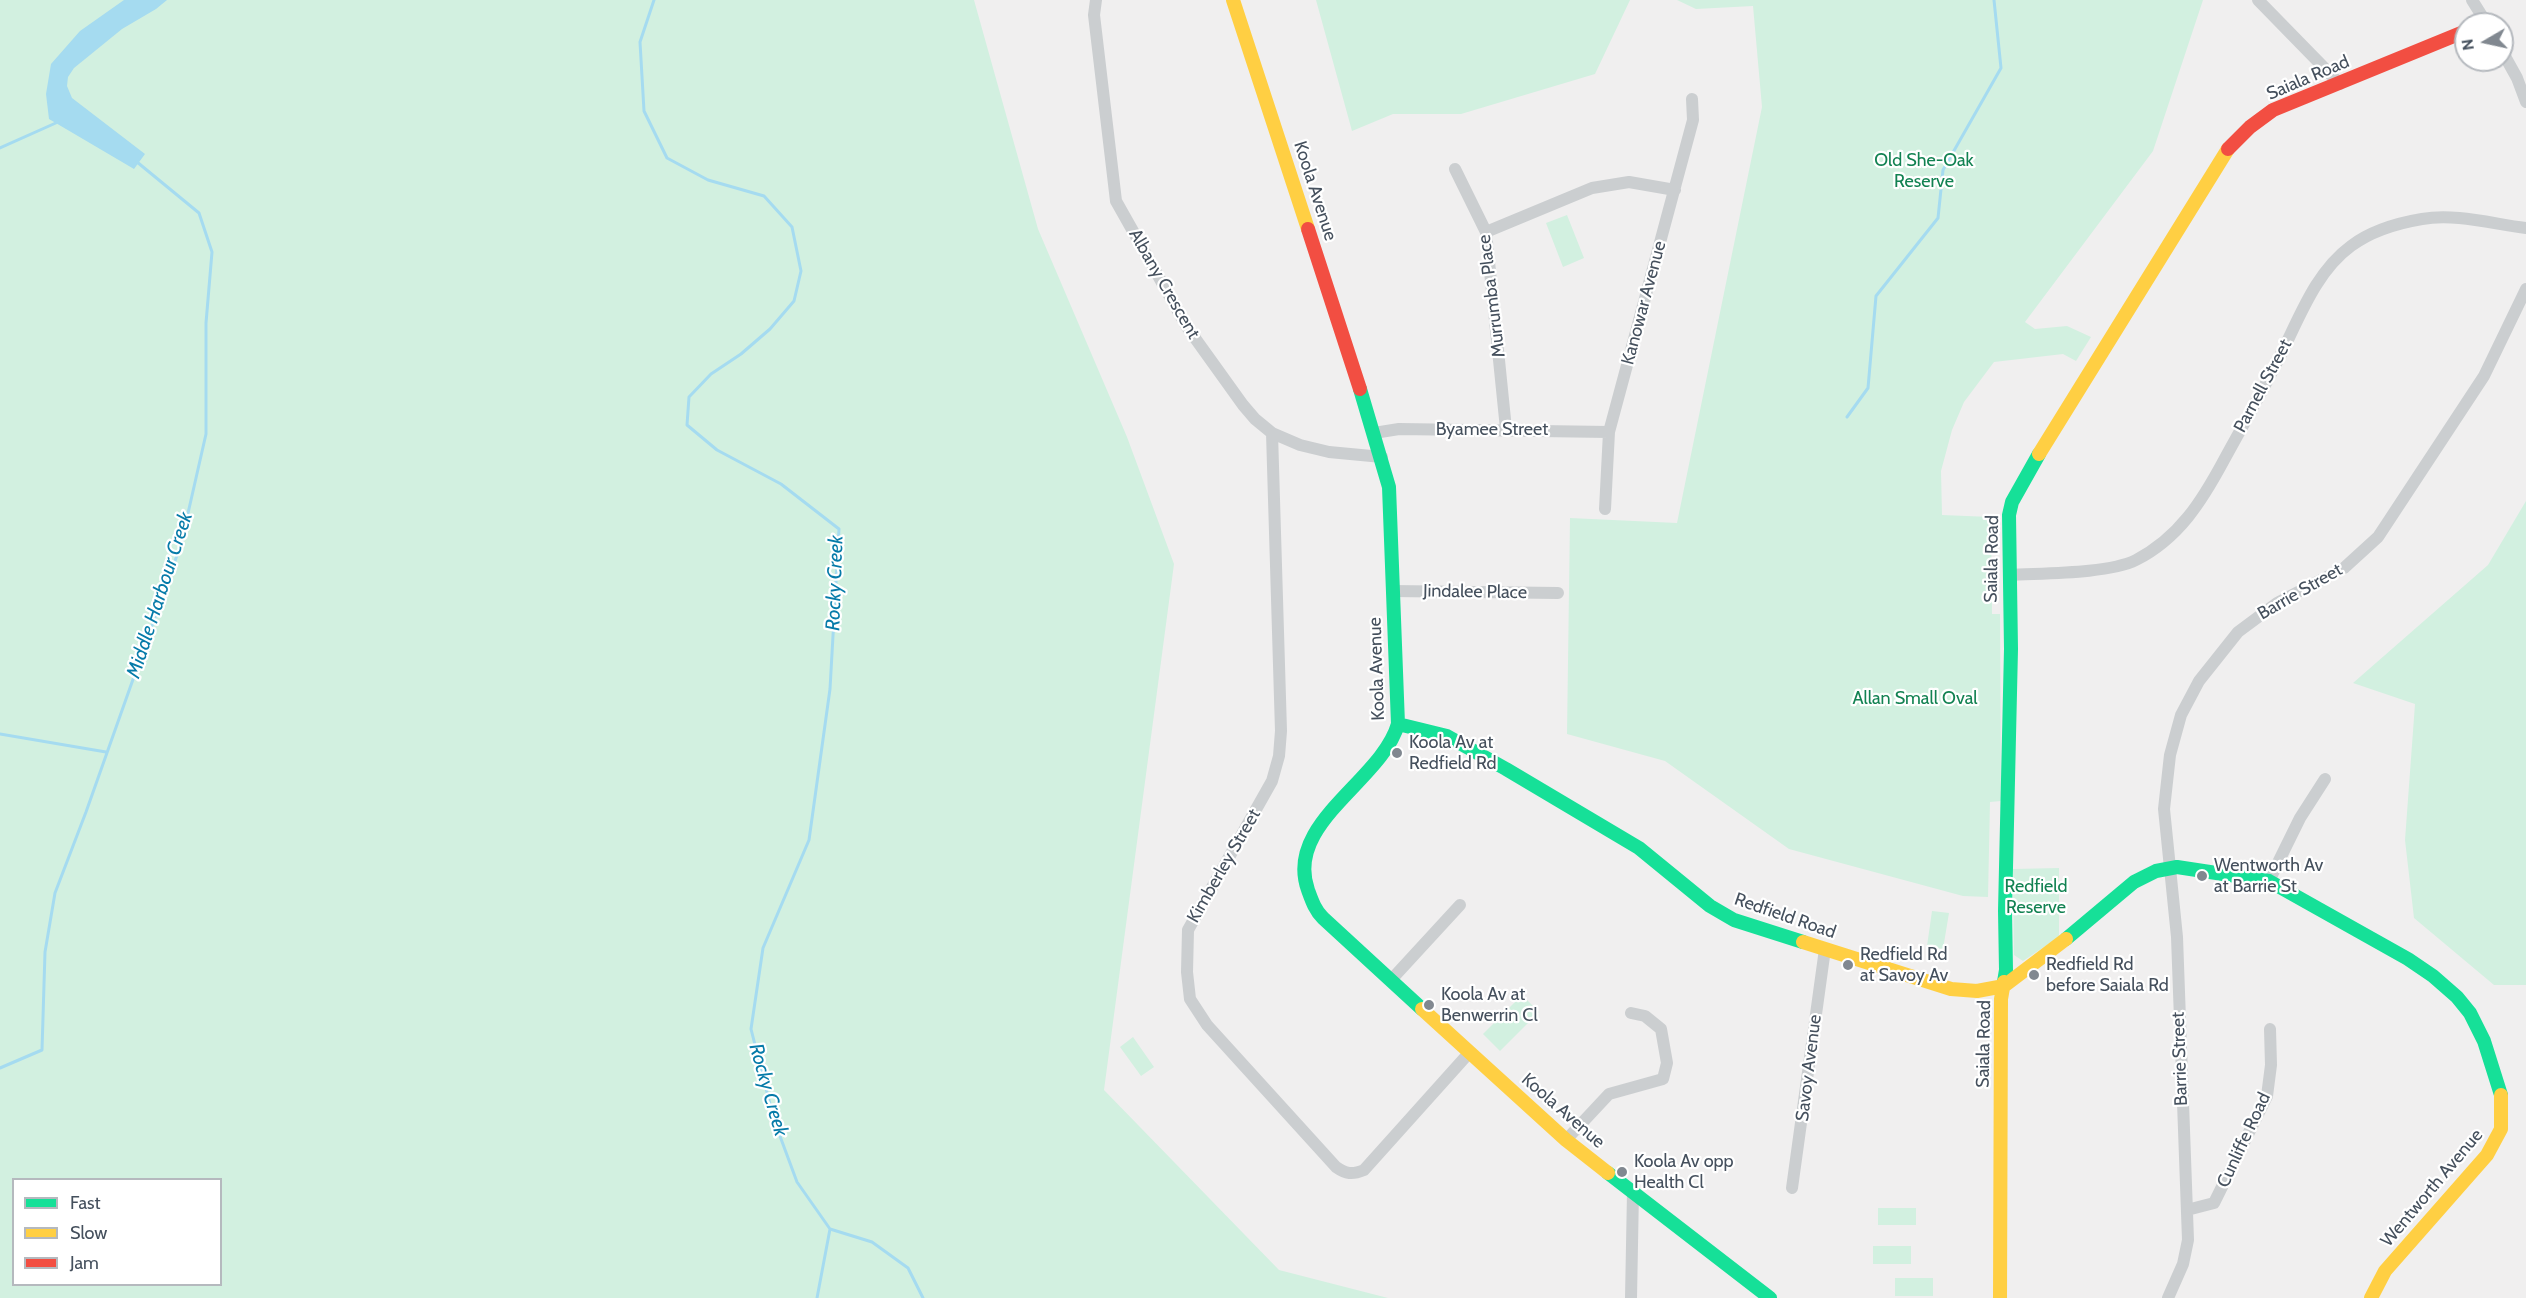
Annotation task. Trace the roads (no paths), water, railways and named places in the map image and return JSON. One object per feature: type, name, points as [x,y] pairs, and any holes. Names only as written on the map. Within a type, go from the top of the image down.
[{"type":"street","name":"Albany Crescent","points":[[1096,0],[1094,15],[1116,201],[1187,327],[1243,405],[1272,434],[1300,445],[1329,452],[1382,457]]},
{"type":"street","name":"Koola Avenue","points":[[1233,0],[1382,457],[1389,488],[1398,724],[1391,744],[1325,818],[1308,846],[1305,878],[1314,909],[1566,1140],[1770,1298]]},
{"type":"street","points":[[2258,0],[2340,84]]},
{"type":"street","name":"Saiala Road","points":[[2000,1298],[2001,999],[2006,970],[2009,515],[2012,502],[2044,445],[2228,149],[2250,127],[2273,110],[2454,36]]},
{"type":"street","points":[[2514,72],[2526,102]]},
{"type":"street","name":"Kanowar Avenue","points":[[1605,509],[1609,432],[1693,120],[1692,99]]},
{"type":"street","name":"Murrumba Place","points":[[1455,169],[1486,232],[1506,429]]},
{"type":"street","points":[[1486,232],[1592,188],[1629,182],[1675,190]]},
{"type":"street","name":"Parnell Street","points":[[2010,575],[2094,570],[2134,561],[2172,536],[2202,502],[2301,312],[2332,264],[2350,246],[2376,231],[2423,219],[2451,217],[2526,228]]},
{"type":"street","name":"Barrie Street","points":[[2187,1210],[2183,1154],[2177,937],[2164,809],[2166,774],[2177,726],[2199,681],[2238,632],[2277,603],[2344,568],[2378,537],[2484,376],[2526,289]]},
{"type":"street","name":"Byamee Street","points":[[1374,433],[1399,429],[1609,432]]},
{"type":"street","name":"Kimberley Street","points":[[1272,434],[1281,731],[1279,756],[1272,781],[1188,930],[1187,972],[1190,999],[1207,1025],[1336,1167],[1344,1173],[1354,1175],[1364,1170],[1469,1053]]},
{"type":"street","name":"Jindalee Place","points":[[1392,591],[1558,593]]},
{"type":"street","name":"Redfield Road","points":[[1398,724],[1447,736],[1506,769],[1639,848],[1710,906],[1734,920],[1951,989],[1977,991],[2004,986],[2044,957],[2134,882],[2169,867]]},
{"type":"street","points":[[2269,881],[2300,818],[2325,779]]},
{"type":"street","name":"Wentworth Avenue","points":[[2169,867],[2269,881],[2408,959],[2445,985],[2457,997],[2476,1024],[2497,1078],[2502,1118],[2501,1129],[2495,1144],[2385,1271],[2372,1298]]},
{"type":"street","points":[[1391,980],[1460,905]]},
{"type":"street","name":"Savoy Avenue","points":[[1792,1188],[1825,949]]},
{"type":"street","points":[[1566,1140],[1609,1094],[1663,1079],[1667,1063],[1661,1029],[1645,1016],[1631,1013]]},
{"type":"street","name":"Cunliffe Road","points":[[2187,1210],[2214,1203],[2267,1096],[2271,1065],[2270,1029]]},
{"type":"street","points":[[1631,1298],[1633,1192]]},
{"type":"street","points":[[2168,1298],[2183,1264],[2188,1240],[2187,1210]]},
{"type":"water","points":[[124,0],[167,0],[122,29],[74,68],[68,77],[67,86],[72,98],[145,154],[134,169],[49,119],[46,94],[51,64],[80,31]]},
{"type":"waterway","name":"Rocky Creek","points":[[654,0],[640,42],[644,111],[667,158],[708,180],[764,196],[792,227],[801,271],[794,301],[770,329],[741,354],[711,374],[689,397],[687,425],[717,450],[781,484],[839,529],[830,689],[809,840],[763,948],[751,1029],[774,1120],[797,1182],[830,1229],[872,1242],[908,1268],[923,1298]]},
{"type":"waterway","points":[[1847,417],[1868,388],[1876,296],[1938,218],[1943,170],[2001,68],[1994,0]]},
{"type":"waterway","points":[[0,148],[58,122]]},
{"type":"waterway","name":"Middle Harbour Creek","points":[[0,1068],[42,1050],[45,952],[55,893],[181,544],[206,434],[206,323],[212,252],[199,213],[137,162]]},
{"type":"waterway","points":[[0,734],[106,752]]},
{"type":"waterway","points":[[817,1298],[830,1229]]},
{"type":"place","name":"Koola Av at Redfield Rd","points":[[1397,753]]},
{"type":"place","name":"Wentworth Av at Barrie St","points":[[2202,876]]},
{"type":"place","name":"Redfield Rd at Savoy Av","points":[[1848,965]]},
{"type":"place","name":"Redfield Rd before Saiala Rd","points":[[2034,975]]},
{"type":"place","name":"Koola Av at Benwerrin Cl","points":[[1429,1005]]},
{"type":"place","name":"Koola Av opp Health Cl","points":[[1622,1172]]},
{"type":"park label","name":"Old She-Oak Reserve","points":[[1924,171]]},
{"type":"park label","name":"Allan Small Oval","points":[[1915,699]]},
{"type":"park label","name":"Redfield Reserve","points":[[2036,897]]}]
